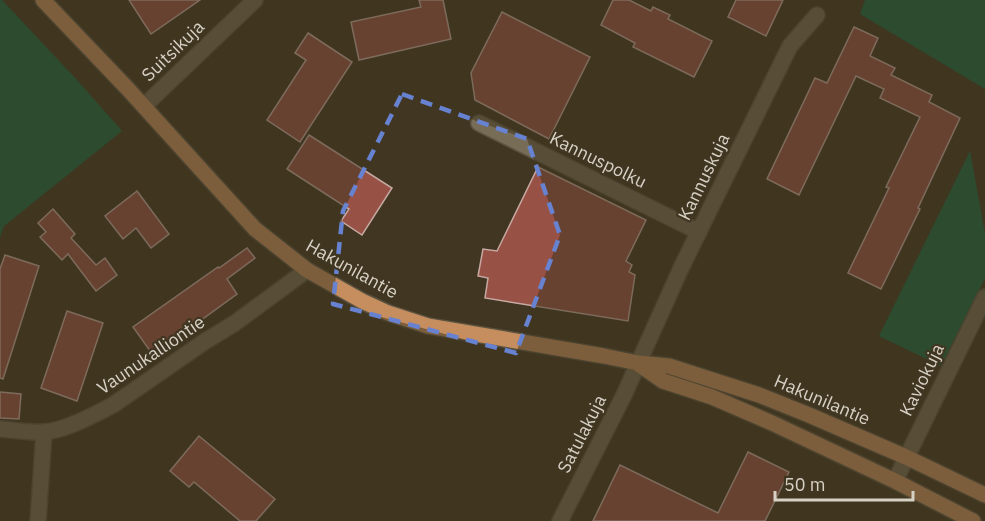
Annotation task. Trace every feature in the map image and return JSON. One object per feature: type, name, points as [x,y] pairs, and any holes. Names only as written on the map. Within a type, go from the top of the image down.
[{"type":"main road","name":"Hakunilantie","points":[[43,0],[144,106],[255,229],[308,270],[362,301],[387,313],[428,326],[638,363],[669,366],[759,395],[906,457],[985,495]]},
{"type":"main road","name":"Hakunilantie","points":[[638,363],[663,381],[758,417],[973,521]]},
{"type":"street","name":"Suitsikuja","points":[[144,106],[255,0]]},
{"type":"street","name":"Kannuskuja","points":[[638,363],[790,46],[817,15]]},
{"type":"street","name":"Kannuspolku","points":[[479,123],[699,232]]},
{"type":"street","name":"Vaunukalliontie","points":[[0,429],[44,432],[66,426],[113,405],[235,323],[308,270]]},
{"type":"street","name":"Kaviokuja","points":[[894,481],[985,297]]},
{"type":"street","name":"Satulakuja","points":[[560,521],[638,363]]},
{"type":"street","points":[[38,521],[44,432]]},
{"type":"highlighted area","points":[[402,94],[527,139],[560,235],[516,353],[333,304],[343,211]]},
{"type":"green space","points":[[0,0],[77,80],[122,131],[4,226],[0,237]]},
{"type":"green space","points":[[865,0],[985,0],[985,89],[860,14]]},
{"type":"green space","points":[[970,151],[985,234],[985,278],[941,366],[879,336]]},
{"type":"building","points":[[129,0],[200,0],[151,34]]},
{"type":"building","points":[[419,0],[443,0],[451,39],[359,60],[351,22],[421,7]]},
{"type":"building","points":[[613,0],[629,0],[651,11],[653,7],[670,15],[668,19],[712,41],[694,77],[633,47],[635,43],[601,25]]},
{"type":"building","points":[[736,0],[783,0],[766,36],[728,17]]},
{"type":"building","points":[[502,12],[590,57],[549,139],[475,100],[471,73]]},
{"type":"building","points":[[854,27],[878,38],[870,56],[895,68],[891,75],[932,95],[929,102],[960,118],[918,208],[920,209],[881,289],[848,273],[920,117],[880,98],[884,89],[856,76],[799,195],[767,179],[815,78],[827,83]]},
{"type":"building","points":[[308,33],[352,62],[300,142],[267,120],[306,60],[295,53]]},
{"type":"building","points":[[309,135],[392,188],[362,235],[341,221],[349,209],[287,169]]},
{"type":"building","points":[[538,167],[646,220],[626,261],[632,265],[629,272],[635,275],[628,321],[485,298],[488,278],[478,276],[483,249],[497,251]]},
{"type":"building","points":[[137,191],[169,234],[151,248],[136,228],[123,239],[105,216]]},
{"type":"building","points":[[53,209],[75,234],[71,238],[96,265],[105,258],[117,275],[96,291],[68,254],[62,260],[40,237],[46,232],[38,223]]},
{"type":"building","points":[[247,248],[255,258],[227,279],[237,294],[153,355],[133,327]]},
{"type":"building","points":[[5,255],[39,266],[3,379],[0,378],[0,269]]},
{"type":"building","points":[[67,311],[103,323],[77,401],[41,388]]},
{"type":"building","points":[[0,392],[21,394],[19,419],[0,418]]},
{"type":"building","points":[[199,436],[275,499],[256,521],[240,521],[194,482],[189,487],[170,471]]},
{"type":"building","points":[[748,452],[789,472],[765,521],[593,521],[620,465],[718,513]]}]
